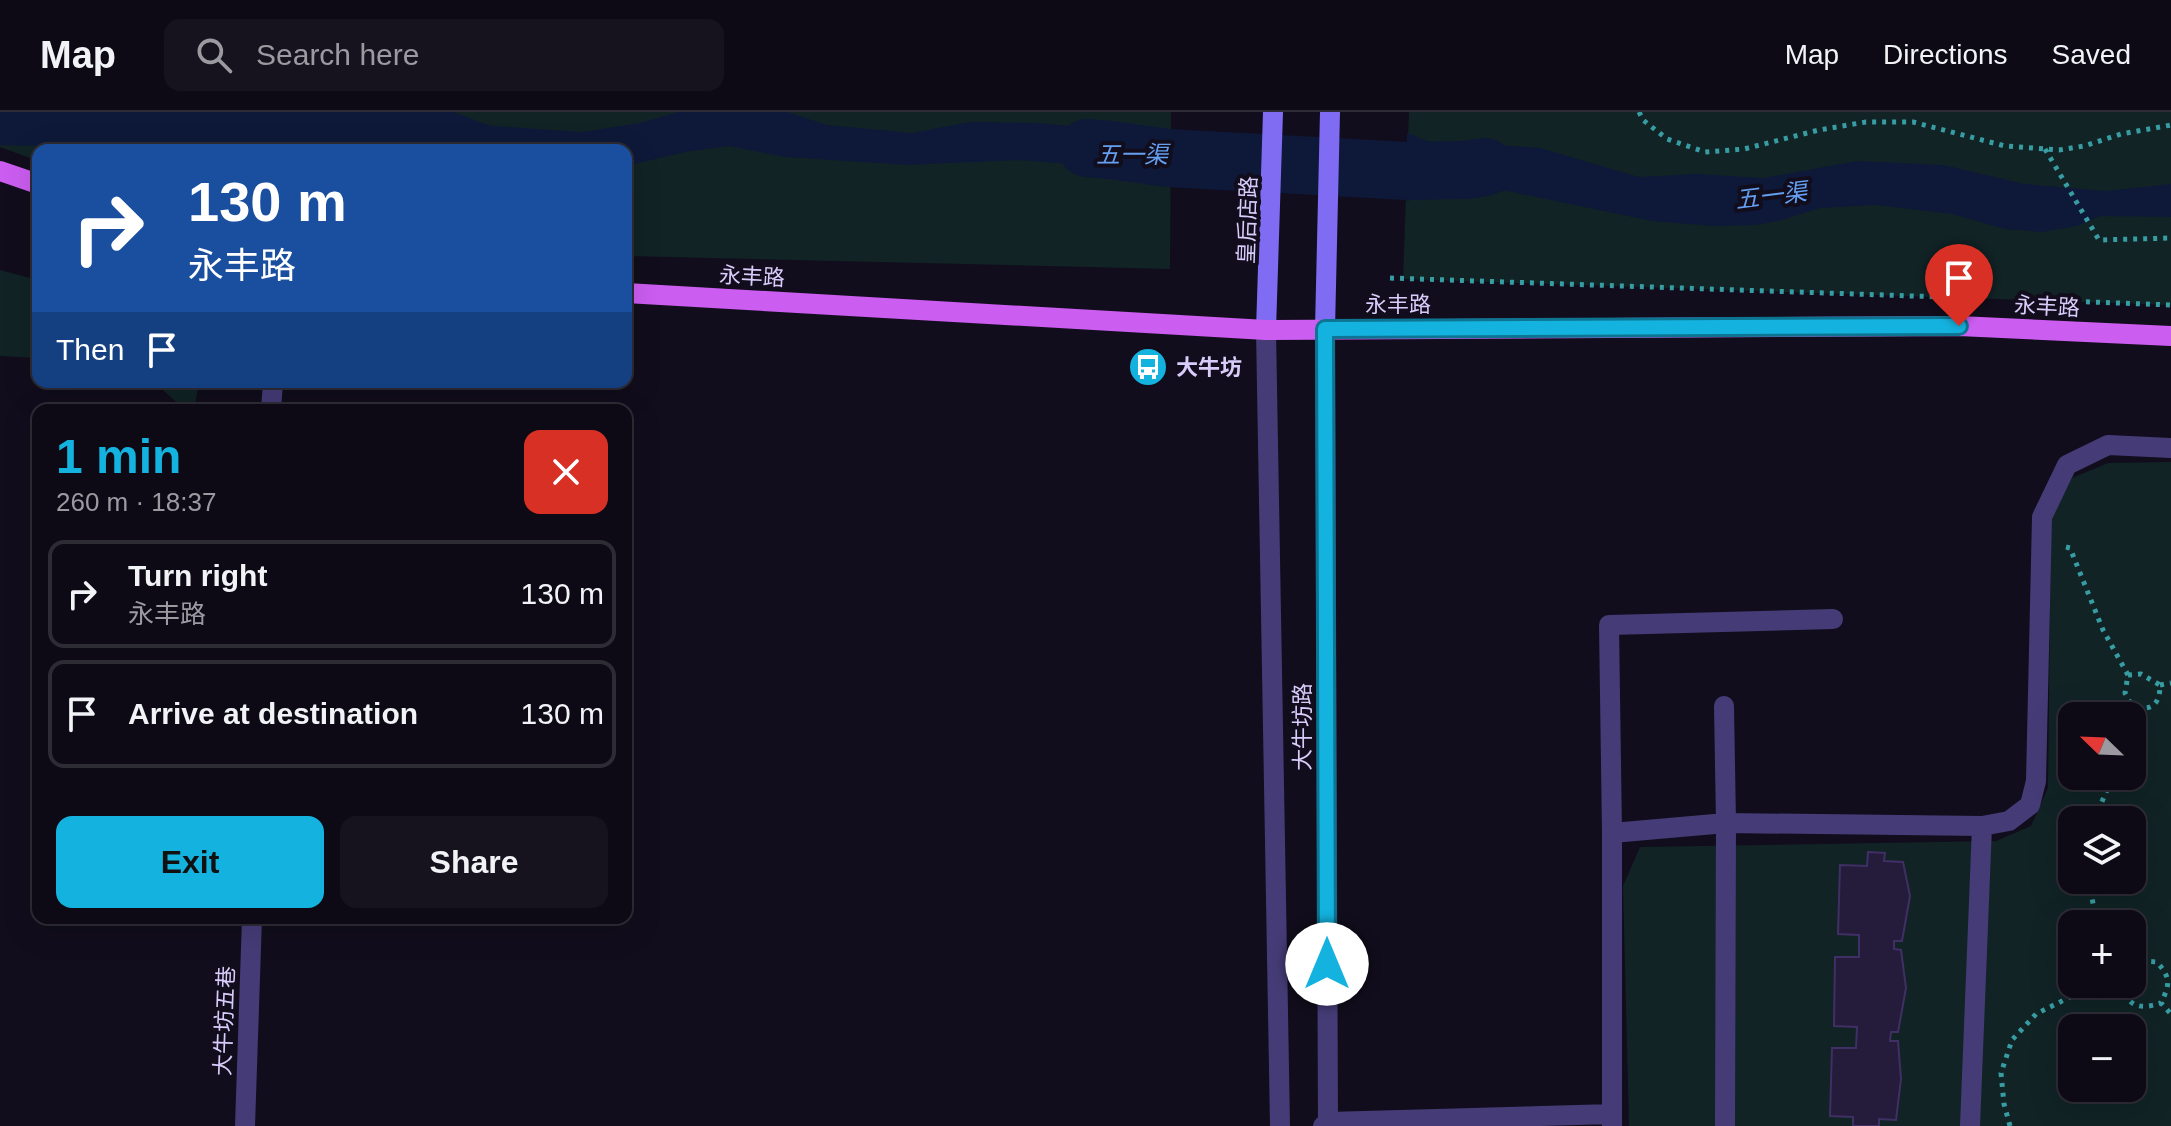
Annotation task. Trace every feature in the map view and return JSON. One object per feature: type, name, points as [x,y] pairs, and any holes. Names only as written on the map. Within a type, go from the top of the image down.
[{"type":"main road","name":"皇后店路","points":[[1266,330],[1273,112]]},
{"type":"main road","points":[[1325,329],[1330,112]]},
{"type":"main road","points":[[0,171],[32,182]]},
{"type":"main road","name":"永丰路","points":[[632,293],[1266,330],[1959,326],[2171,336]]},
{"type":"street","name":"大牛坊路","points":[[1325,329],[1326,1125]]},
{"type":"street","name":"大牛坊路","points":[[1266,330],[1280,1126]]},
{"type":"street","points":[[1612,833],[1726,823],[1982,826],[2009,821],[2030,805],[2036,781],[2042,517],[2067,465],[2108,445],[2171,448]]},
{"type":"street","points":[[1326,1125],[1612,1120],[1609,625],[1833,619]]},
{"type":"street","points":[[1724,706],[1725,1126]]},
{"type":"street","points":[[1970,1126],[1982,826]]},
{"type":"street","name":"大牛坊五巷","points":[[245,1126],[252,924]]},
{"type":"path","points":[[1639,112],[1643,120],[1667,139],[1705,152],[1744,149],[1866,122],[1913,122],[2005,146],[2059,150],[2171,125]]},
{"type":"path","points":[[2045,149],[2099,240],[2171,238]]},
{"type":"path","points":[[1390,278],[1948,297]]},
{"type":"path","points":[[2028,300],[2171,305]]},
{"type":"path","points":[[2042,540],[2070,548],[2103,630],[2128,675],[2125,693],[2130,702]]},
{"type":"path","points":[[2128,675],[2141,674],[2160,685],[2171,683]]},
{"type":"path","points":[[2146,709],[2153,706],[2160,696],[2160,685]]},
{"type":"path","points":[[2126,998],[2134,1005],[2147,1008],[2161,1003],[2168,989],[2169,974],[2157,962],[2146,961]]},
{"type":"path","points":[[2010,1126],[2001,1073],[2012,1040],[2036,1014],[2070,998]]},
{"type":"path","points":[[2161,1003],[2171,1014]]},
{"type":"shaded area","points":[[0,112],[1171,112],[1170,269],[632,256],[632,144],[32,144],[32,159],[0,147]]},
{"type":"shaded area","points":[[1409,112],[2171,112],[2171,305],[1403,279]]},
{"type":"shaded area","points":[[0,270],[32,278],[32,358],[0,356]]},
{"type":"shaded area","points":[[161,388],[198,388],[195,404],[178,404]]},
{"type":"shaded area","points":[[2171,462],[2171,1126],[1629,1126],[1623,886],[1640,847],[1996,841],[2031,826],[2048,788],[2051,520],[2072,478],[2108,463]]},
{"type":"water","name":"五一渠","points":[[128,112],[453,112],[491,126],[582,132],[640,123],[679,112],[787,112],[827,125],[912,133],[970,122],[1038,123],[1166,134],[1169,183],[1120,178],[1083,165],[1019,160],[908,165],[785,157],[729,146],[632,165],[632,144],[128,144]]},
{"type":"water","name":"五一渠","points":[[1407,133],[1455,152],[1498,145],[1540,148],[1639,177],[1696,174],[1764,178],[1857,161],[1944,165],[2024,184],[2106,191],[2171,184],[2171,217],[2100,216],[2077,226],[2042,232],[2005,229],[1952,214],[1876,205],[1820,208],[1756,225],[1713,226],[1652,221],[1507,191],[1459,192],[1406,201]]},
{"type":"building","points":[[1868,852],[1885,853],[1884,861],[1903,862],[1910,896],[1902,941],[1894,941],[1894,949],[1901,950],[1906,988],[1898,1032],[1891,1032],[1890,1041],[1898,1041],[1901,1079],[1896,1120],[1879,1119],[1879,1126],[1853,1126],[1853,1117],[1830,1116],[1832,1048],[1856,1048],[1857,1027],[1834,1026],[1835,957],[1859,957],[1859,935],[1838,934],[1840,865],[1867,866]]},
{"type":"waterway","name":"五一渠","points":[[0,116],[128,119],[205,126]]},
{"type":"waterway","name":"五一渠","points":[[1087,148],[1168,158],[1407,171],[1485,167]]},
{"type":"place","name":"大牛坊","points":[[1148,367]]},
{"type":"route","points":[[1327,964],[1325,329],[1959,326]]}]
